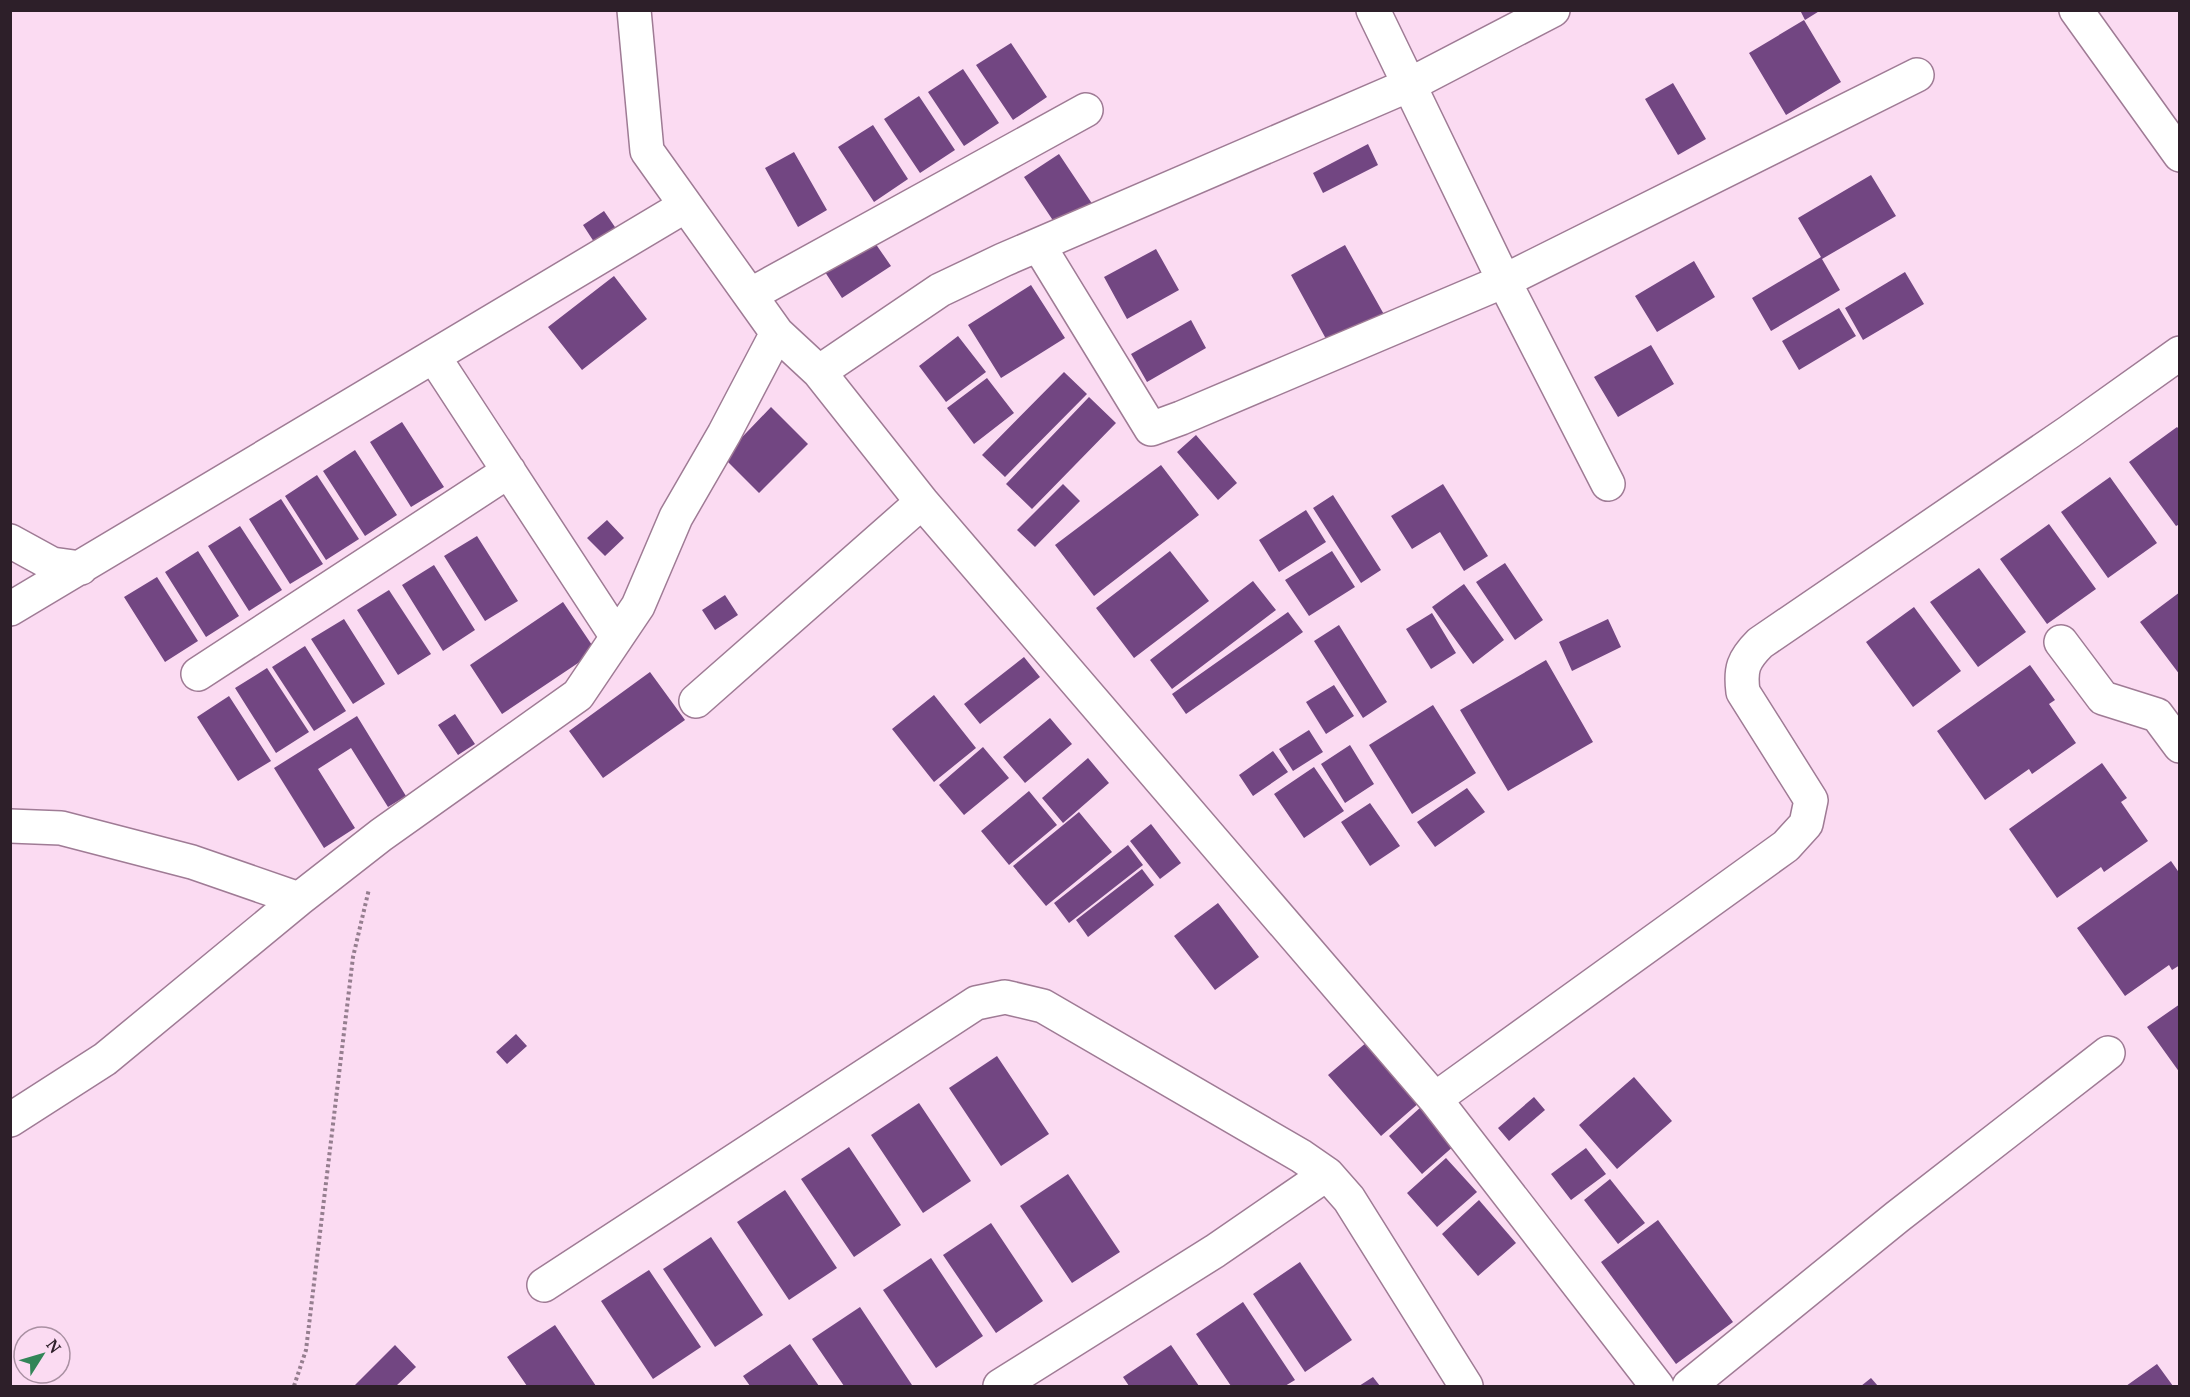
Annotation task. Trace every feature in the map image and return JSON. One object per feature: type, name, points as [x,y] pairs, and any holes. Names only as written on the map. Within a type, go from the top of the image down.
[{"type":"street","points":[[1373,10],[1504,280],[1608,484]]},
{"type":"street","points":[[819,372],[940,290],[1003,260],[1409,85],[1552,10]]},
{"type":"street","points":[[2076,10],[2180,155]]},
{"type":"street","points":[[636,12],[646,151],[777,333],[819,372],[922,502],[1435,1100],[1657,1386]]},
{"type":"street","points":[[1039,246],[1151,429],[1504,280],[1917,75]]},
{"type":"street","points":[[750,295],[1086,110]]},
{"type":"street","points":[[10,609],[686,206]]},
{"type":"street","points":[[10,1120],[105,1059],[299,899],[381,836],[578,695],[638,606],[676,517],[724,434],[777,333]]},
{"type":"street","points":[[1435,1100],[1786,846],[1806,824],[1811,800],[1743,692],[1741,673],[1748,654],[1760,643],[2069,432],[2180,353]]},
{"type":"street","points":[[434,357],[617,637]]},
{"type":"street","points":[[198,674],[508,471]]},
{"type":"street","points":[[696,701],[922,502]]},
{"type":"street","points":[[10,541],[51,564],[81,568]]},
{"type":"street","points":[[2061,642],[2103,698],[2157,715],[2180,746]]},
{"type":"street","points":[[10,826],[61,828],[192,862],[299,899]]},
{"type":"street","points":[[544,1285],[976,1004],[1005,997],[1043,1006],[1328,1174],[1349,1199],[1466,1386]]},
{"type":"street","points":[[1689,1386],[1897,1217],[2108,1053]]},
{"type":"street","points":[[1000,1386],[1215,1251],[1328,1174]]},
{"type":"path","points":[[294,1386],[306,1350],[353,957],[381,836]]},
{"type":"building","points":[[1800,10],[1821,10],[1805,20]]},
{"type":"building","points":[[1804,20],[1841,82],[1786,115],[1749,53]]},
{"type":"building","points":[[1011,43],[1047,97],[1013,120],[976,65]]},
{"type":"building","points":[[963,69],[999,123],[964,146],[928,92]]},
{"type":"building","points":[[1673,83],[1706,139],[1678,155],[1645,99]]},
{"type":"building","points":[[919,96],[955,150],[920,173],[884,119]]},
{"type":"building","points":[[873,125],[908,179],[874,202],[838,147]]},
{"type":"building","points":[[1368,144],[1378,165],[1323,193],[1313,173]]},
{"type":"building","points":[[794,152],[827,210],[798,227],[765,168]]},
{"type":"building","points":[[1059,154],[1095,208],[1060,231],[1024,177]]},
{"type":"building","points":[[1871,175],[1896,216],[1822,259],[1840,290],[1771,331],[1752,298],[1821,257],[1798,218]]},
{"type":"building","points":[[604,211],[617,230],[596,245],[583,225]]},
{"type":"building","points":[[873,240],[891,266],[842,298],[825,272]]},
{"type":"building","points":[[1345,245],[1386,318],[1331,348],[1291,275]]},
{"type":"building","points":[[1156,249],[1179,290],[1127,319],[1104,277]]},
{"type":"building","points":[[1694,261],[1715,297],[1657,332],[1635,296]]},
{"type":"building","points":[[1905,272],[1924,304],[1863,340],[1845,308]]},
{"type":"building","points":[[614,276],[647,319],[582,370],[548,327]]},
{"type":"building","points":[[1031,285],[1065,338],[1001,378],[968,325]]},
{"type":"building","points":[[1839,308],[1856,336],[1799,370],[1782,341]]},
{"type":"building","points":[[1191,320],[1206,348],[1147,382],[1131,354]]},
{"type":"building","points":[[958,336],[986,372],[946,402],[919,366]]},
{"type":"building","points":[[1651,345],[1674,384],[1618,417],[1594,377]]},
{"type":"building","points":[[1064,372],[1087,394],[1005,477],[982,455]]},
{"type":"building","points":[[987,378],[1014,413],[974,444],[947,408]]},
{"type":"building","points":[[1089,397],[1116,423],[1032,509],[1006,484]]},
{"type":"building","points":[[771,407],[808,444],[759,493],[723,457]]},
{"type":"building","points":[[402,422],[444,487],[411,507],[370,442]]},
{"type":"building","points":[[2177,427],[2180,430],[2180,524],[2176,526],[2129,462]]},
{"type":"building","points":[[1196,435],[1237,483],[1218,500],[1177,452]]},
{"type":"building","points":[[355,450],[397,515],[365,536],[323,471]]},
{"type":"building","points":[[1161,465],[1199,515],[1094,596],[1055,545]]},
{"type":"building","points":[[317,475],[359,539],[326,560],[285,496]]},
{"type":"building","points":[[2110,477],[2157,543],[2108,578],[2061,512]]},
{"type":"building","points":[[1063,484],[1080,501],[1035,547],[1017,530]]},
{"type":"building","points":[[1443,484],[1488,556],[1464,571],[1440,532],[1412,549],[1391,516]]},
{"type":"building","points":[[1333,495],[1381,570],[1361,583],[1313,508]]},
{"type":"building","points":[[281,499],[323,564],[290,584],[249,519]]},
{"type":"building","points":[[1306,510],[1326,542],[1279,572],[1259,540]]},
{"type":"building","points":[[607,520],[624,538],[605,556],[587,538]]},
{"type":"building","points":[[2049,524],[2096,589],[2047,624],[2000,559]]},
{"type":"building","points":[[240,526],[282,590],[249,611],[208,546]]},
{"type":"building","points":[[477,536],[518,601],[485,621],[444,556]]},
{"type":"building","points":[[198,551],[239,616],[206,637],[165,572]]},
{"type":"building","points":[[1170,551],[1209,601],[1134,658],[1096,608]]},
{"type":"building","points":[[1332,551],[1355,587],[1309,616],[1285,580]]},
{"type":"building","points":[[1505,563],[1543,620],[1515,640],[1476,582]]},
{"type":"building","points":[[434,565],[475,630],[443,651],[402,585]]},
{"type":"building","points":[[1979,568],[2026,632],[1978,667],[1930,602]]},
{"type":"building","points":[[157,577],[198,641],[165,662],[124,597]]},
{"type":"building","points":[[1253,581],[1276,610],[1172,689],[1150,660]]},
{"type":"building","points":[[1464,584],[1504,640],[1473,664],[1432,607]]},
{"type":"building","points":[[389,590],[431,654],[398,675],[357,610]]},
{"type":"building","points":[[2180,592],[2180,675],[2140,622]]},
{"type":"building","points":[[725,595],[738,615],[715,630],[702,610]]},
{"type":"building","points":[[563,602],[596,651],[502,714],[470,665]]},
{"type":"building","points":[[1914,607],[1961,671],[1913,707],[1866,642]]},
{"type":"building","points":[[1288,612],[1303,632],[1186,714],[1172,694]]},
{"type":"building","points":[[1432,613],[1456,653],[1431,669],[1406,629]]},
{"type":"building","points":[[344,619],[385,684],[353,704],[311,639]]},
{"type":"building","points":[[1608,619],[1621,647],[1572,671],[1559,642]]},
{"type":"building","points":[[1339,625],[1387,702],[1363,718],[1314,641]]},
{"type":"building","points":[[305,646],[346,711],[314,731],[272,667]]},
{"type":"building","points":[[1024,657],[1040,677],[980,724],[964,704]]},
{"type":"building","points":[[1546,660],[1593,742],[1508,791],[1460,710]]},
{"type":"building","points":[[2030,665],[2055,700],[2049,704],[2076,743],[2032,774],[2029,769],[1985,800],[1937,731]]},
{"type":"building","points":[[267,668],[309,732],[276,753],[235,688]]},
{"type":"building","points":[[650,672],[685,720],[603,778],[569,731]]},
{"type":"building","points":[[1334,685],[1354,716],[1326,734],[1306,702]]},
{"type":"building","points":[[934,695],[976,748],[934,782],[892,729]]},
{"type":"building","points":[[229,696],[271,761],[238,781],[197,717]]},
{"type":"building","points":[[1433,705],[1476,773],[1412,814],[1369,745]]},
{"type":"building","points":[[455,714],[475,744],[458,755],[438,725]]},
{"type":"building","points":[[357,716],[406,796],[388,807],[351,748],[318,769],[355,828],[324,848],[274,768]]},
{"type":"building","points":[[1050,718],[1072,744],[1025,783],[1003,757]]},
{"type":"building","points":[[1309,730],[1323,752],[1293,771],[1279,749]]},
{"type":"building","points":[[1350,745],[1374,784],[1345,803],[1321,764]]},
{"type":"building","points":[[983,747],[1009,778],[964,815],[939,785]]},
{"type":"building","points":[[1273,751],[1288,772],[1253,796],[1239,775]]},
{"type":"building","points":[[1088,758],[1109,783],[1063,823],[1042,798]]},
{"type":"building","points":[[2102,763],[2127,798],[2121,802],[2148,841],[2104,872],[2101,867],[2057,898],[2009,829]]},
{"type":"building","points":[[1314,767],[1344,811],[1304,838],[1274,794]]},
{"type":"building","points":[[1467,788],[1485,812],[1435,847],[1417,822]]},
{"type":"building","points":[[1029,791],[1057,825],[1009,865],[981,831]]},
{"type":"building","points":[[1370,803],[1400,846],[1370,866],[1341,822]]},
{"type":"building","points":[[1079,812],[1112,852],[1046,906],[1013,866]]},
{"type":"building","points":[[1151,824],[1181,863],[1160,879],[1130,841]]},
{"type":"building","points":[[1128,845],[1143,865],[1069,923],[1054,903]]},
{"type":"building","points":[[2171,861],[2180,874],[2180,965],[2172,970],[2169,965],[2125,996],[2077,928]]},
{"type":"building","points":[[1142,869],[1154,885],[1088,937],[1076,920]]},
{"type":"building","points":[[1218,903],[1259,957],[1215,990],[1174,936]]},
{"type":"building","points":[[2180,1004],[2180,1073],[2147,1027]]},
{"type":"building","points":[[516,1034],[527,1046],[507,1064],[496,1052]]},
{"type":"building","points":[[1367,1042],[1420,1102],[1381,1136],[1328,1075]]},
{"type":"building","points":[[997,1056],[1049,1134],[1001,1166],[949,1088]]},
{"type":"building","points":[[1634,1077],[1672,1121],[1617,1169],[1579,1125]]},
{"type":"building","points":[[1534,1097],[1545,1110],[1509,1141],[1498,1128]]},
{"type":"building","points":[[919,1103],[971,1181],[923,1213],[871,1135]]},
{"type":"building","points":[[1422,1106],[1455,1145],[1422,1174],[1389,1136]]},
{"type":"building","points":[[849,1147],[901,1225],[854,1257],[801,1179]]},
{"type":"building","points":[[1586,1148],[1606,1174],[1571,1200],[1551,1174]]},
{"type":"building","points":[[1446,1158],[1477,1192],[1437,1227],[1407,1193]]},
{"type":"building","points":[[1068,1174],[1120,1252],[1072,1283],[1020,1206]]},
{"type":"building","points":[[1610,1179],[1645,1223],[1618,1244],[1584,1200]]},
{"type":"building","points":[[785,1190],[837,1268],[789,1300],[737,1222]]},
{"type":"building","points":[[1479,1200],[1516,1243],[1478,1276],[1442,1234]]},
{"type":"building","points":[[1658,1220],[1733,1322],[1676,1364],[1601,1262]]},
{"type":"building","points":[[991,1223],[1043,1301],[996,1333],[943,1255]]},
{"type":"building","points":[[711,1237],[763,1315],[715,1347],[663,1269]]},
{"type":"building","points":[[931,1258],[983,1336],[936,1368],[883,1290]]},
{"type":"building","points":[[1300,1262],[1352,1340],[1305,1372],[1253,1294]]},
{"type":"building","points":[[649,1270],[701,1347],[653,1379],[601,1301]]},
{"type":"building","points":[[1243,1302],[1295,1380],[1285,1386],[1231,1386],[1196,1334]]},
{"type":"building","points":[[860,1307],[912,1385],[844,1386],[812,1339]]},
{"type":"building","points":[[555,1325],[596,1386],[527,1386],[507,1357]]},
{"type":"building","points":[[790,1344],[819,1386],[750,1386],[743,1376]]},
{"type":"building","points":[[395,1345],[416,1367],[396,1386],[355,1385]]},
{"type":"building","points":[[1171,1345],[1199,1386],[1129,1386],[1123,1377]]},
{"type":"building","points":[[2157,1364],[2173,1386],[2126,1386]]},
{"type":"building","points":[[1373,1377],[1380,1386],[1359,1386]]},
{"type":"building","points":[[1871,1378],[1878,1386],[1861,1386]]}]
